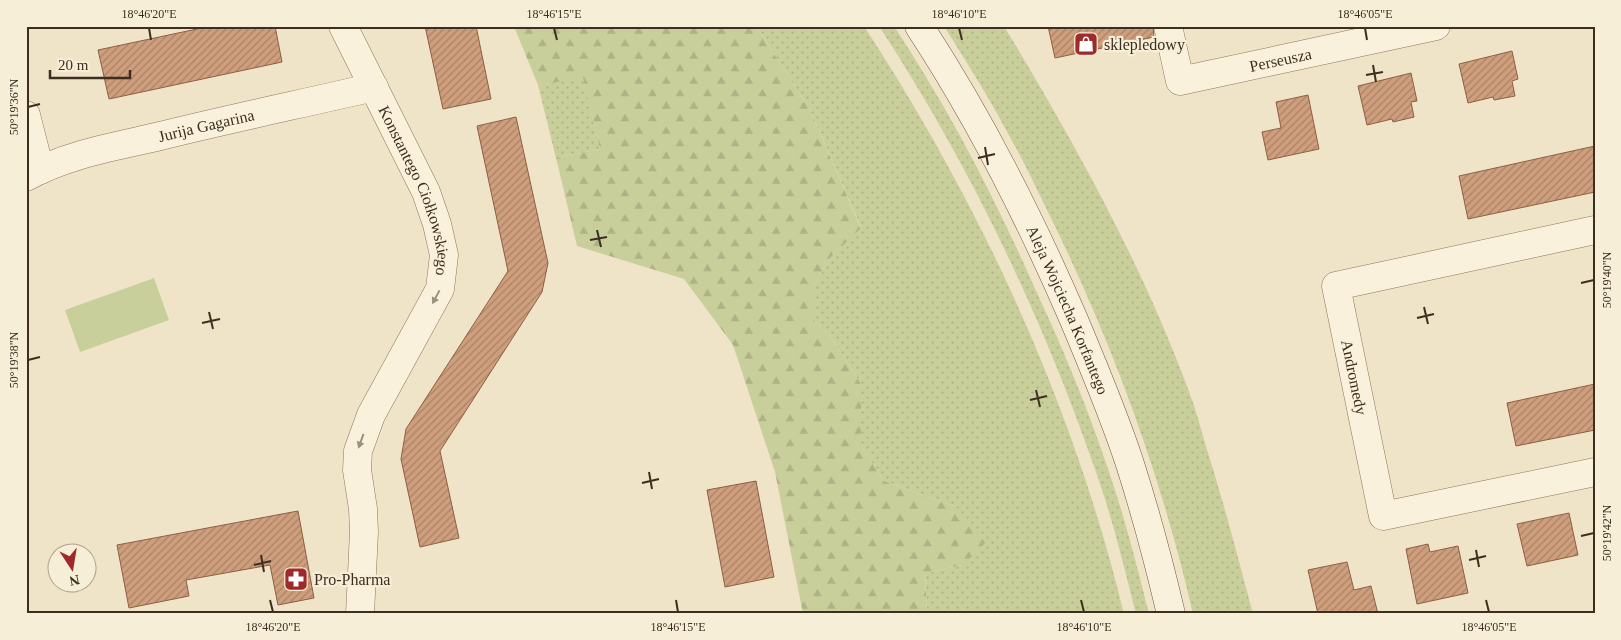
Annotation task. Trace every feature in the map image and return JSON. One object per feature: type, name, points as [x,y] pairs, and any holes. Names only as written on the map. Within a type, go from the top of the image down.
[{"type":"street","name":"Konstantego Ciołkowskiego","points":[[343,26],[426,192],[437,224],[444,255],[440,289],[371,415],[358,451],[357,470],[363,508],[364,532],[360,614]]},
{"type":"street","name":"Aleja Wojciecha Korfantego","points":[[919,26],[1004,171],[1044,252],[1075,323],[1113,415],[1130,464],[1148,524],[1171,614]]},
{"type":"street","name":"Perseusza","points":[[1168,26],[1180,80],[1436,26]]},
{"type":"street","name":"Jurija Gagarina","points":[[26,115],[33,174],[55,162],[374,87]]},
{"type":"street","name":"Andromedy","points":[[1595,230],[1336,286],[1383,516],[1595,472]]},
{"type":"green space","points":[[521,26],[756,26],[810,110],[861,228],[830,258],[814,285],[814,320],[831,337],[861,384],[861,446],[884,481],[956,507],[988,540],[963,565],[925,573],[927,614],[803,614],[775,472],[733,345],[684,279],[577,246],[556,158],[600,149],[583,78],[538,85],[515,29]]},
{"type":"green space","points":[[756,26],[864,26],[907,95],[947,165],[985,236],[1019,309],[1050,383],[1078,459],[1103,536],[1124,614],[927,614],[925,573],[963,565],[956,507],[884,481],[861,446],[861,384],[831,337],[814,320],[814,285],[830,258],[861,227],[810,110]]},
{"type":"green space","points":[[879,26],[894,26],[915,58],[971,156],[1021,258],[1085,404],[1126,524],[1149,614],[1136,614],[1103,492],[1076,416],[1053,358],[1002,244],[944,133]]},
{"type":"green space","points":[[944,26],[1004,26],[1056,114],[1105,203],[1149,295],[1191,396],[1253,614],[1193,614],[1166,510],[1150,459],[1113,358],[1092,308],[1017,150],[984,90]]},
{"type":"green space","points":[[583,77],[600,149],[556,158],[538,85]]},
{"type":"green space","points":[[154,278],[169,320],[80,352],[65,310]]},
{"type":"building","points":[[211,26],[275,26],[282,62],[109,99],[98,50]]},
{"type":"building","points":[[425,26],[476,26],[491,99],[443,109]]},
{"type":"building","name":"sklepledowy","points":[[1048,26],[1153,26],[1154,37],[1055,58]]},
{"type":"building","points":[[1512,51],[1518,79],[1512,81],[1515,96],[1494,100],[1493,97],[1468,103],[1459,64]]},
{"type":"building","points":[[1411,73],[1417,101],[1411,102],[1414,117],[1393,122],[1392,119],[1367,125],[1358,86]]},
{"type":"building","points":[[1308,95],[1319,149],[1268,160],[1262,132],[1281,128],[1276,102]]},
{"type":"building","points":[[516,117],[548,263],[542,292],[440,451],[459,538],[420,547],[401,459],[406,429],[508,271],[477,126]]},
{"type":"building","points":[[1595,146],[1595,192],[1468,219],[1459,176]]},
{"type":"building","points":[[1595,384],[1595,430],[1516,446],[1507,403]]},
{"type":"building","points":[[756,481],[774,577],[725,587],[707,490]]},
{"type":"building","points":[[298,511],[314,598],[278,605],[270,565],[186,580],[189,596],[129,608],[117,545]]},
{"type":"building","points":[[1569,513],[1578,555],[1527,566],[1517,524]]},
{"type":"building","points":[[1428,544],[1430,552],[1458,546],[1468,593],[1417,604],[1406,549]]},
{"type":"building","points":[[1347,562],[1354,590],[1371,586],[1378,614],[1318,614],[1308,570]]},
{"type":"place","name":"sklepledowy","points":[[1086,44]]},
{"type":"place","name":"Pro-Pharma","points":[[296,579]]}]
